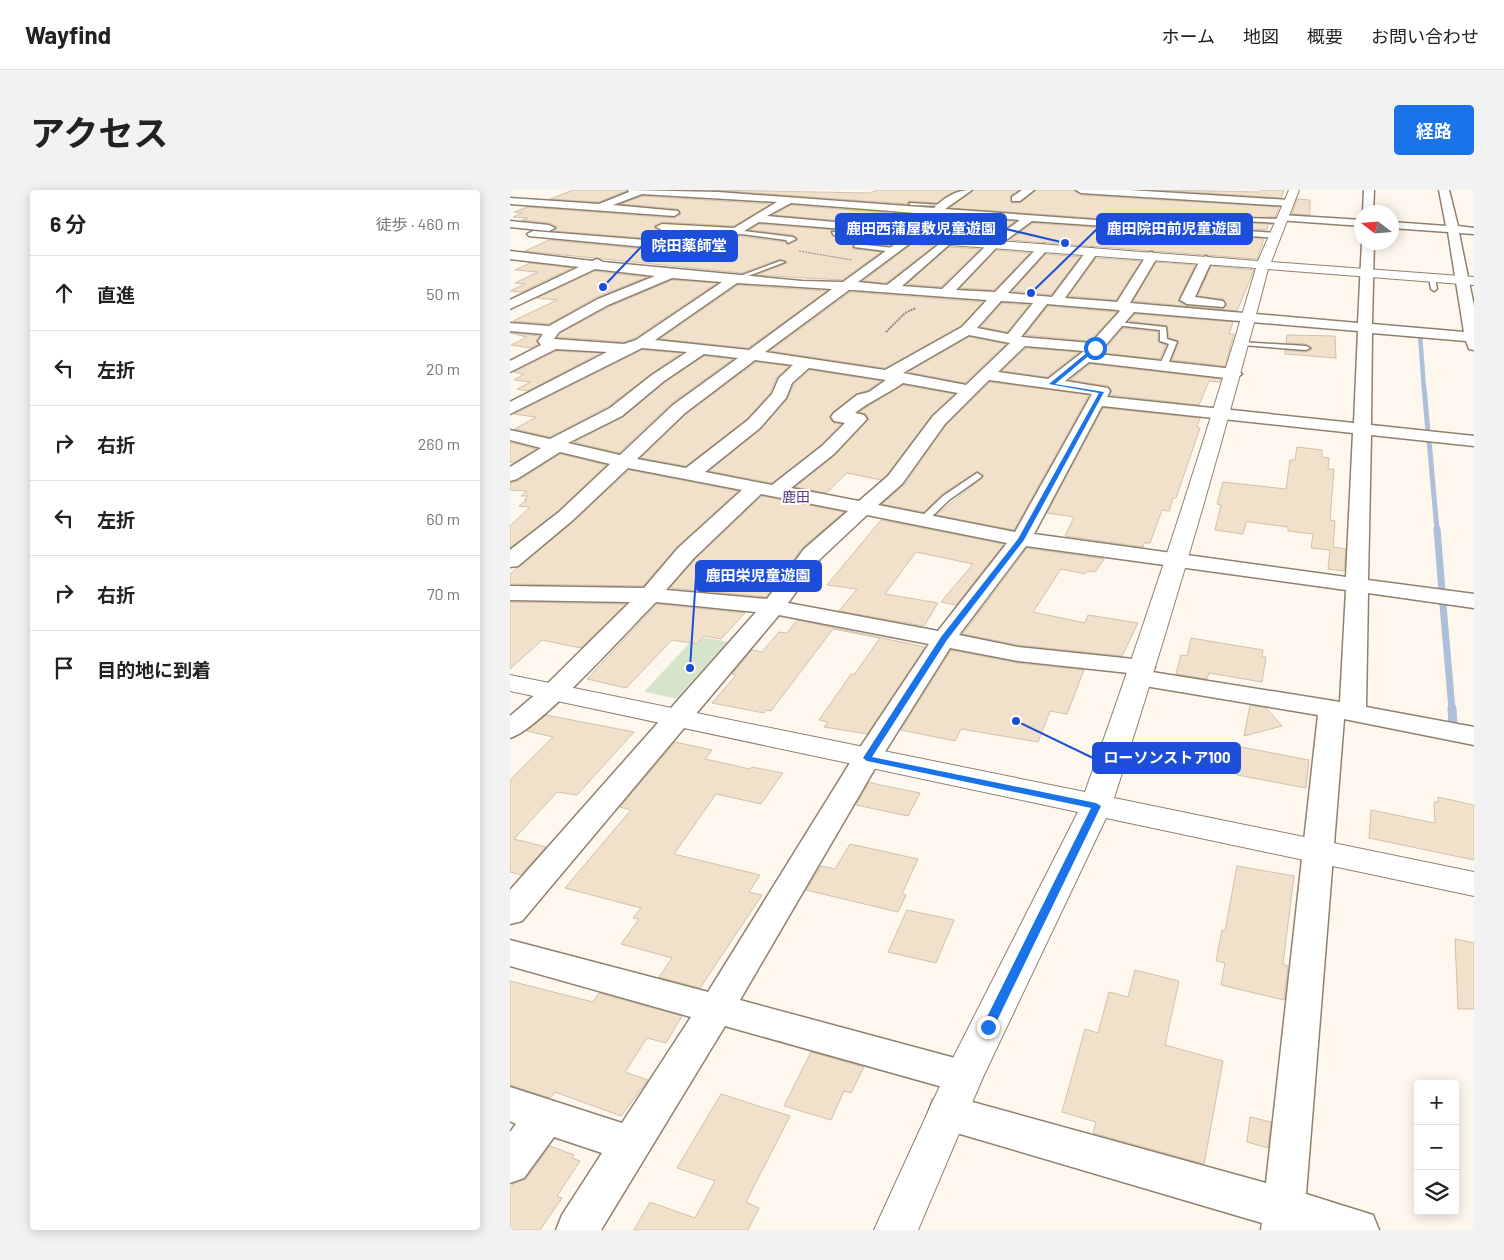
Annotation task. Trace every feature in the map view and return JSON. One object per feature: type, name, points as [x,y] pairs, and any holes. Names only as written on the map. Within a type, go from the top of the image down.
[{"type":"street","points":[[633,190],[886,209],[940,209],[1099,224],[1171,225],[1175,243],[1206,260],[1368,273],[1433,284],[1468,281]]},
{"type":"street","points":[[573,218],[641,190]]},
{"type":"street","points":[[510,201],[598,208],[681,210],[732,190]]},
{"type":"street","points":[[510,368],[603,302],[667,273],[735,236],[736,232],[759,218],[812,190]]},
{"type":"street","points":[[1081,190],[1140,193],[1185,201],[1229,195],[1288,203]]},
{"type":"street","points":[[896,1230],[964,1076],[1096,806],[1141,672],[1222,414],[1264,265],[1294,190]]},
{"type":"street","points":[[1369,205],[1370,190]]},
{"type":"street","points":[[1206,260],[1187,300],[1250,312],[1473,340],[1468,281],[1444,190]]},
{"type":"street","points":[[940,194],[962,193],[979,196]]},
{"type":"street","points":[[510,561],[566,516],[680,409],[909,239],[940,209],[962,193]]},
{"type":"street","points":[[1118,225],[1127,210],[1125,200],[1140,193]]},
{"type":"street","points":[[1007,216],[1030,197]]},
{"type":"street","points":[[1011,199],[1030,197]]},
{"type":"street","points":[[861,236],[878,221],[868,220],[886,209]]},
{"type":"street","points":[[510,305],[665,231],[664,227],[681,210]]},
{"type":"street","points":[[759,218],[861,236],[1152,256]]},
{"type":"street","points":[[939,293],[994,244],[1030,218]]},
{"type":"street","points":[[1281,219],[1354,223]]},
{"type":"street","points":[[510,224],[553,226]]},
{"type":"street","points":[[1078,251],[1099,224]]},
{"type":"street","points":[[1399,225],[1474,231]]},
{"type":"street","points":[[529,236],[553,226]]},
{"type":"street","points":[[647,226],[736,232]]},
{"type":"street","points":[[529,236],[708,249]]},
{"type":"street","points":[[1051,384],[1090,352],[1117,324],[1152,256],[1175,243],[1275,236]]},
{"type":"street","points":[[890,289],[947,241]]},
{"type":"street","points":[[510,730],[553,692],[650,595],[686,554],[765,490],[828,450],[858,419],[840,417],[863,398],[875,395],[895,376],[967,330],[1043,248]]},
{"type":"street","points":[[1283,1219],[1319,852],[1343,711],[1357,585],[1368,250]]},
{"type":"street","points":[[510,912],[773,607],[812,554],[895,480],[939,420],[1016,340],[1092,252]]},
{"type":"street","points":[[510,255],[735,280],[890,289],[1125,308],[1250,312]]},
{"type":"street","points":[[510,409],[640,343],[735,280]]},
{"type":"street","points":[[519,285],[545,288]]},
{"type":"street","points":[[513,328],[552,337],[625,349]]},
{"type":"street","points":[[967,330],[1162,367],[1234,374]]},
{"type":"street","points":[[640,343],[703,348],[806,362],[969,390]]},
{"type":"street","points":[[510,475],[555,444],[616,412],[658,378],[703,348]]},
{"type":"street","points":[[689,475],[754,424],[780,395],[785,381],[806,362]]},
{"type":"street","points":[[577,1230],[716,1009],[867,758],[944,639],[1021,540],[1102,392],[984,375]]},
{"type":"street","points":[[1097,401],[1474,441]]},
{"type":"street","points":[[510,434],[689,475],[1021,540],[1474,601]]},
{"type":"street","points":[[510,592],[650,595],[773,607],[1018,654],[1141,672],[1474,736]]},
{"type":"street","points":[[510,683],[1474,884]]},
{"type":"street","points":[[510,953],[964,1076]]},
{"type":"street","points":[[510,1104],[632,1145]]},
{"type":"street","points":[[947,1113],[1283,1219],[1358,1230]]},
{"type":"street","points":[[510,1164],[546,1116]]},
{"type":"lane","points":[[911,204],[940,209]]},
{"type":"lane","points":[[1245,219],[1281,219]]},
{"type":"lane","points":[[736,232],[793,239],[788,241]]},
{"type":"lane","points":[[834,232],[861,236],[894,250]]},
{"type":"lane","points":[[735,280],[782,262]]},
{"type":"lane","points":[[1117,324],[1164,328],[1163,341],[1174,342],[1162,367]]},
{"type":"lane","points":[[1242,343],[1306,348]]},
{"type":"lane","points":[[922,521],[946,498],[978,476]]},
{"type":"path","points":[[794,250],[825,257],[877,262]]},
{"type":"path","points":[[886,332],[904,313],[913,311],[939,293]]},
{"type":"green space","points":[[696,636],[734,643],[684,700],[644,692]]},
{"type":"building","points":[[573,190],[626,191],[599,202],[550,199]]},
{"type":"building","points":[[712,190],[869,193],[878,190],[959,190],[937,203],[909,201],[908,204]]},
{"type":"building","points":[[974,190],[1019,190],[1011,195],[1012,203],[1021,202],[1036,190],[1074,190],[1081,195],[1279,207],[1275,217],[1241,218],[1245,223],[1272,224],[1268,224],[1267,230],[950,208]]},
{"type":"building","points":[[1159,190],[1260,192],[1261,190],[1284,190],[1281,198]]},
{"type":"building","points":[[642,196],[771,204],[734,226],[662,222],[654,226],[662,232],[720,236],[713,242],[720,247],[740,236],[785,242],[788,245],[798,240],[793,235],[750,230],[759,224],[837,230],[831,231],[832,236],[856,240],[876,229],[868,223],[773,215],[791,205],[924,216],[890,246],[854,243],[852,247],[854,249],[881,252],[842,280],[756,275],[787,263],[780,259],[742,273],[525,251],[549,240],[708,255],[716,248],[708,243],[554,231],[557,227],[550,223],[522,220],[528,218],[513,217],[522,213],[514,212],[528,207],[674,218],[681,214],[678,209],[621,204]]},
{"type":"building","points":[[1297,199],[1310,200],[1310,215],[1292,214]]},
{"type":"building","points":[[941,216],[1015,221],[992,238],[923,233]]},
{"type":"building","points":[[1033,223],[1264,239],[1257,259],[1010,240]]},
{"type":"building","points":[[912,244],[934,246],[886,283],[863,281]]},
{"type":"building","points":[[949,247],[980,249],[941,287],[907,284]]},
{"type":"building","points":[[996,250],[1030,253],[994,290],[960,288]]},
{"type":"building","points":[[1046,254],[1080,257],[1051,295],[1012,291]]},
{"type":"building","points":[[1096,258],[1141,261],[1116,300],[1068,296]]},
{"type":"building","points":[[1156,262],[1195,265],[1178,301],[1187,306],[1223,309],[1227,305],[1223,299],[1198,296],[1211,266],[1254,270],[1237,311],[1133,301]]},
{"type":"building","points":[[530,263],[572,268],[521,292],[510,291],[525,284],[515,283],[538,272],[515,270]]},
{"type":"building","points":[[595,271],[647,277],[597,297],[549,324],[513,321],[557,300],[537,298]]},
{"type":"building","points":[[672,280],[717,283],[635,338],[624,342],[557,337],[560,333],[609,307]]},
{"type":"building","points":[[738,285],[827,291],[748,348],[660,339]]},
{"type":"building","points":[[850,292],[983,302],[961,326],[885,368],[770,351]]},
{"type":"building","points":[[1002,303],[1029,305],[1007,332],[981,327]]},
{"type":"building","points":[[1048,306],[1117,312],[1090,341],[1025,335]]},
{"type":"building","points":[[1135,314],[1233,322],[1229,334],[1234,334],[1225,366],[1172,360],[1179,341],[1169,338],[1167,326],[1129,321]]},
{"type":"building","points":[[1123,328],[1158,332],[1158,342],[1166,345],[1160,359],[1102,353]]},
{"type":"building","points":[[510,333],[540,336],[536,341],[538,344],[531,348],[511,345],[527,337]]},
{"type":"building","points":[[1287,335],[1335,336],[1336,358],[1285,354],[1285,350],[1306,352],[1312,349],[1306,344],[1286,343]]},
{"type":"building","points":[[969,337],[1006,344],[965,383],[908,372]]},
{"type":"building","points":[[1026,348],[1079,352],[1047,377],[1002,371]]},
{"type":"building","points":[[642,350],[681,353],[609,406],[550,437],[515,429],[536,417],[514,414]]},
{"type":"building","points":[[556,351],[600,353],[528,391],[517,389],[531,382],[514,380],[524,374],[514,372]]},
{"type":"building","points":[[704,356],[733,359],[672,403],[619,453],[574,442],[623,417],[665,382]]},
{"type":"building","points":[[756,362],[789,366],[777,377],[770,393],[747,419],[686,466],[641,458],[686,414]]},
{"type":"building","points":[[1090,364],[1220,379],[1220,382],[1209,381],[1199,405],[1110,395],[1112,390],[1108,386],[1070,380]]},
{"type":"building","points":[[810,370],[881,381],[868,390],[856,394],[833,412],[830,418],[834,423],[841,424],[821,445],[772,483],[709,471],[761,429],[787,399],[794,384]]},
{"type":"building","points":[[990,382],[1089,395],[1014,530],[936,515],[983,477],[978,471],[942,494],[924,512],[882,504],[904,485],[946,425]]},
{"type":"building","points":[[903,385],[954,394],[932,415],[887,475],[881,480],[847,473],[826,493],[795,487],[835,455],[868,420],[866,414],[859,412]]},
{"type":"building","points":[[1103,408],[1200,418],[1197,427],[1200,428],[1176,498],[1173,498],[1169,511],[1162,510],[1150,543],[1144,543],[1143,547],[1065,536],[1074,517],[1047,513]]},
{"type":"building","points":[[510,442],[536,449],[514,463],[510,462]]},
{"type":"building","points":[[1297,447],[1322,450],[1322,457],[1329,458],[1328,469],[1334,469],[1330,520],[1335,521],[1333,547],[1346,549],[1344,571],[1328,569],[1330,550],[1311,548],[1313,534],[1288,531],[1288,527],[1249,522],[1246,522],[1243,534],[1215,530],[1221,505],[1217,504],[1223,482],[1286,489],[1290,460],[1295,460]]},
{"type":"building","points":[[560,454],[606,465],[558,511],[510,548],[510,526],[530,507],[519,506],[527,500],[524,500],[528,496],[521,496],[527,491],[510,490],[510,483],[518,481]]},
{"type":"building","points":[[629,470],[738,491],[677,547],[643,586],[510,584],[510,574],[574,521]]},
{"type":"building","points":[[762,496],[844,512],[802,548],[766,597],[670,588],[695,559]]},
{"type":"building","points":[[881,520],[1004,544],[956,605],[941,602],[973,564],[916,552],[885,594],[938,603],[924,626],[839,611],[857,589],[827,585]]},
{"type":"building","points":[[1027,548],[1104,559],[1096,571],[1087,571],[1085,574],[1061,569],[1033,612],[1085,623],[1088,615],[1138,623],[1122,656],[1018,645],[963,634]]},
{"type":"building","points":[[510,602],[626,604],[581,648],[542,640],[510,669]]},
{"type":"building","points":[[657,604],[745,613],[721,639],[704,636],[697,644],[672,640],[626,688],[587,679]]},
{"type":"building","points":[[797,620],[925,647],[867,734],[824,727],[828,722],[819,720],[851,674],[854,675],[880,638],[833,629],[771,711],[766,710],[764,713],[712,703],[736,675],[732,674],[752,650],[762,652],[779,632],[787,633]]},
{"type":"building","points":[[1191,638],[1263,650],[1262,657],[1266,657],[1262,682],[1209,673],[1207,679],[1176,674],[1181,655],[1187,656]]},
{"type":"building","points":[[951,650],[1018,663],[1084,670],[1067,714],[1050,711],[1038,742],[961,729],[955,741],[901,730]]},
{"type":"building","points":[[1250,705],[1266,708],[1282,726],[1244,736]]},
{"type":"building","points":[[546,715],[634,732],[577,795],[557,792],[514,839],[546,847],[521,875],[510,872],[510,780],[553,737],[527,731]]},
{"type":"building","points":[[675,742],[712,750],[705,759],[750,769],[752,767],[783,773],[761,804],[716,794],[674,854],[760,875],[749,892],[762,895],[700,988],[659,977],[672,958],[621,944],[639,919],[633,918],[641,908],[565,888],[631,810],[620,807]]},
{"type":"building","points":[[1241,747],[1309,760],[1306,788],[1237,775]]},
{"type":"building","points":[[869,782],[920,793],[908,816],[856,805]]},
{"type":"building","points":[[1438,797],[1474,805],[1474,860],[1369,838],[1371,810],[1435,823],[1434,802],[1438,802]]},
{"type":"building","points":[[850,844],[918,859],[902,894],[906,895],[898,912],[806,890],[821,866],[835,869]]},
{"type":"building","points":[[1237,866],[1294,876],[1283,964],[1288,966],[1284,1000],[1221,985],[1225,963],[1216,961],[1222,930],[1225,931]]},
{"type":"building","points":[[907,910],[954,920],[936,963],[888,952]]},
{"type":"building","points":[[1455,939],[1474,943],[1474,1009],[1458,1009]]},
{"type":"building","points":[[1135,970],[1179,981],[1165,1045],[1223,1061],[1204,1164],[1093,1133],[1096,1122],[1062,1112],[1085,1029],[1098,1033],[1109,992],[1128,997]]},
{"type":"building","points":[[510,981],[593,1002],[599,993],[682,1016],[666,1043],[647,1038],[625,1072],[648,1080],[621,1116],[555,1092],[550,1098],[510,1085]]},
{"type":"building","points":[[811,1052],[864,1067],[851,1093],[844,1091],[831,1120],[784,1106]]},
{"type":"building","points":[[721,1094],[790,1116],[746,1202],[759,1208],[748,1230],[634,1230],[650,1202],[695,1218],[715,1181],[677,1168]]},
{"type":"building","points":[[1250,1117],[1271,1122],[1268,1148],[1247,1142]]},
{"type":"building","points":[[550,1146],[574,1155],[572,1158],[580,1161],[557,1196],[562,1198],[540,1230],[510,1230],[510,1188],[513,1184],[526,1179]]},
{"type":"waterway","points":[[1420,335],[1424,389]]},
{"type":"waterway","points":[[1424,387],[1428,432]]},
{"type":"waterway","points":[[1429,440],[1437,530]]},
{"type":"waterway","points":[[1437,529],[1442,591]]},
{"type":"waterway","points":[[1443,605],[1452,710]]},
{"type":"waterway","points":[[1452,708],[1453,725]]},
{"type":"place","name":"鹿田西蒲屋敷児童遊園","points":[[1065,243]]},
{"type":"place","name":"院田薬師堂","points":[[603,287]]},
{"type":"place","name":"鹿田院田前児童遊園","points":[[1031,293]]},
{"type":"place","name":"鹿田栄児童遊園","points":[[690,668]]},
{"type":"place","name":"ローソンストア100","points":[[1016,721]]},
{"type":"district","name":"鹿田","points":[[796,497]]},
{"type":"route","points":[[988,1027],[1096,806],[867,758],[944,639],[1021,540],[1102,392],[1051,384],[1089,355],[1095,348]]}]
